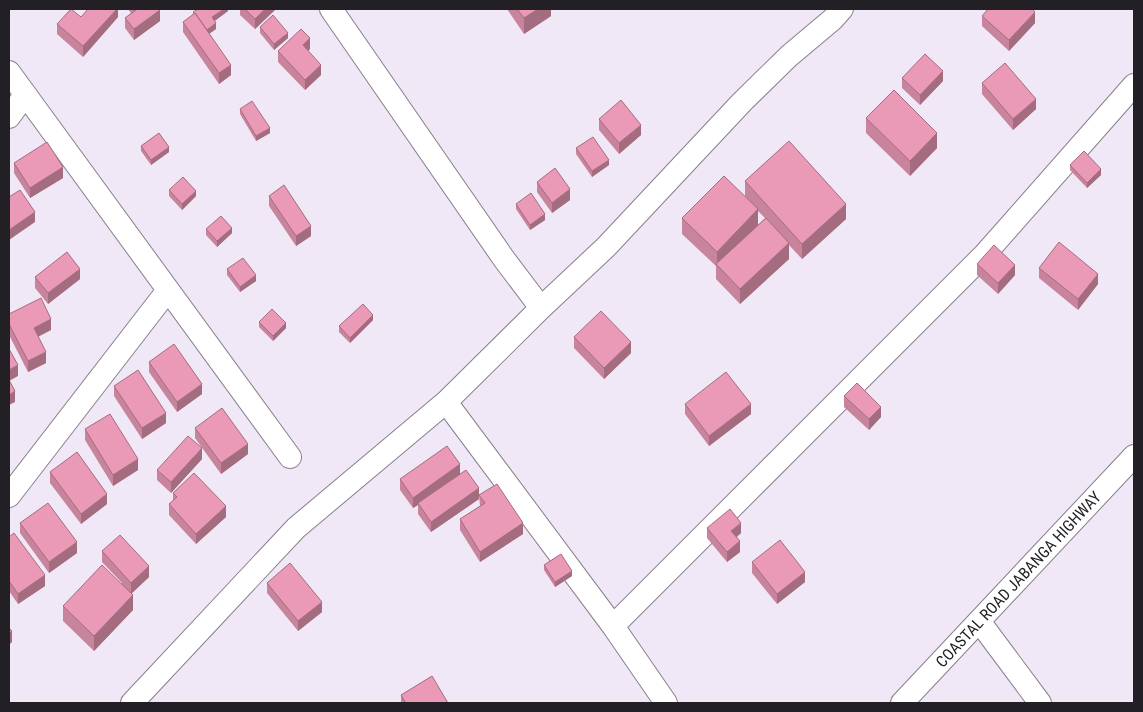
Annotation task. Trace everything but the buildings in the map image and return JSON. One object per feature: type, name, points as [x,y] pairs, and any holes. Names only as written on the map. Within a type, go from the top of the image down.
[{"type":"street","points":[[132,703],[296,528],[446,402],[606,247],[742,102],[789,56],[833,19],[842,9]]},
{"type":"street","points":[[342,13],[504,259],[541,308]]},
{"type":"street","points":[[9,72],[290,457]]},
{"type":"street","points":[[613,626],[985,254],[1134,86]]},
{"type":"street","points":[[9,117],[26,95]]},
{"type":"street","points":[[9,496],[168,290]]},
{"type":"street","points":[[446,402],[613,626],[666,703]]},
{"type":"street","name":"COASTAL ROAD JABANGA HIGHWAY","points":[[902,703],[1134,456]]},
{"type":"street","points":[[979,621],[1040,703]]}]
